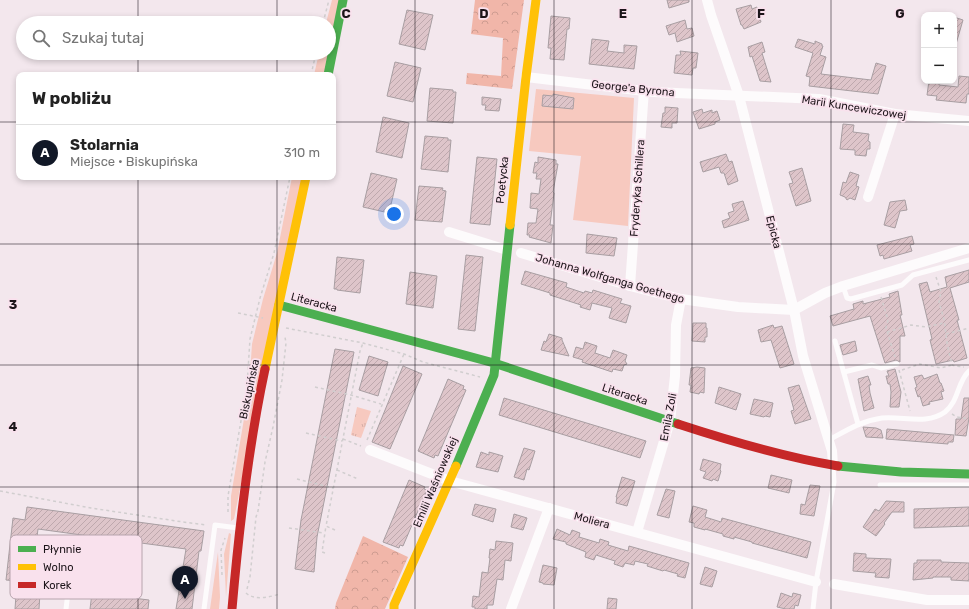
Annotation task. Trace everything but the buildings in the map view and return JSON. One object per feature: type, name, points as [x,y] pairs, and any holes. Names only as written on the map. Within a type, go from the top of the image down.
[{"type":"street","points":[[336,35],[343,0]]},
{"type":"street","name":"Poetycka","points":[[494,363],[497,350],[526,77],[536,0]]},
{"type":"street","name":"Epicka","points":[[708,0],[711,15],[739,96],[794,310],[803,356],[832,451],[833,465]]},
{"type":"street","points":[[329,72],[331,60]]},
{"type":"street","name":"George'a Byrona","points":[[526,77],[644,90],[739,96]]},
{"type":"street","name":"Fryderyka Schillera","points":[[630,286],[644,90]]},
{"type":"street","name":"Marii Kuncewiczowej","points":[[739,96],[819,99],[895,114],[969,121]]},
{"type":"street","points":[[868,196],[895,114]]},
{"type":"street","name":"Biskupińska","points":[[232,609],[239,528],[256,411],[280,305],[305,180]]},
{"type":"street","points":[[449,232],[507,250]]},
{"type":"street","points":[[794,310],[825,293],[843,286],[969,248]]},
{"type":"street","name":"Johanna Wolfganga Goethego","points":[[521,253],[630,286],[681,299],[738,307],[794,310]]},
{"type":"street","name":"Emila Zoli","points":[[637,532],[670,421],[675,376],[676,325],[681,299]]},
{"type":"street","name":"Literacka","points":[[280,305],[494,363],[670,421],[759,448],[833,465],[872,471],[928,474],[969,474]]},
{"type":"street","name":"Emilii Waśniowskiej","points":[[394,609],[394,605],[450,481],[494,375],[494,363]]},
{"type":"street","name":"Moliera","points":[[367,449],[450,481],[816,582]]},
{"type":"street","points":[[511,609],[549,508]]},
{"type":"street","points":[[834,584],[927,604],[969,600]]},
{"type":"lane","points":[[843,286],[847,298],[851,299],[902,285],[913,275],[969,260]]},
{"type":"lane","points":[[835,341],[858,424]]},
{"type":"lane","points":[[844,372],[872,365],[881,368],[897,364]]},
{"type":"lane","points":[[829,440],[858,424],[896,417],[927,419],[937,416],[946,411],[954,403],[968,369]]},
{"type":"lane","points":[[813,609],[816,582],[834,482],[833,465]]},
{"type":"lane","points":[[880,485],[969,485]]},
{"type":"lane","points":[[204,609],[215,525],[239,528]]},
{"type":"lane","points":[[66,609],[67,599]]},
{"type":"path","points":[[325,16],[329,0]]},
{"type":"path","points":[[312,72],[314,60]]},
{"type":"path","points":[[934,270],[941,292],[939,302],[952,365]]},
{"type":"path","points":[[880,291],[888,320],[886,328],[910,411],[910,418]]},
{"type":"path","points":[[238,314],[276,321]]},
{"type":"path","points":[[888,332],[911,325],[926,327],[944,323]]},
{"type":"path","points":[[245,596],[250,577],[256,517],[265,462],[274,427],[282,380],[286,343],[283,327],[363,343],[404,354],[424,362],[491,380]]},
{"type":"path","points":[[946,334],[969,328]]},
{"type":"path","points":[[325,553],[322,552],[324,533],[360,351],[363,343]]},
{"type":"path","points":[[306,433],[343,440],[367,449],[382,404],[404,354]]},
{"type":"path","points":[[899,371],[920,364],[941,368],[952,365],[968,369]]},
{"type":"path","points":[[315,387],[382,404]]},
{"type":"path","points":[[946,411],[957,417],[969,419]]},
{"type":"path","points":[[337,470],[358,479]]},
{"type":"path","points":[[297,479],[333,488]]},
{"type":"path","points":[[0,491],[91,508],[183,522],[215,525]]},
{"type":"path","points":[[326,526],[335,530]]},
{"type":"path","points":[[289,528],[324,533]]},
{"type":"path","points":[[246,593],[251,596],[265,598],[280,594]]},
{"type":"green space","points":[[332,0],[341,0],[336,22],[336,16],[328,16]]},
{"type":"green space","points":[[475,0],[524,0],[512,89],[466,84],[467,73],[501,76],[503,38],[471,34]]},
{"type":"green space","points":[[317,60],[327,60],[325,72],[315,72]]},
{"type":"green space","points":[[536,89],[634,98],[628,226],[573,220],[581,156],[529,151]]},
{"type":"green space","points":[[291,180],[301,180],[234,519],[231,521],[231,496],[249,389],[252,344],[263,299],[277,253]]},
{"type":"green space","points":[[357,407],[371,411],[361,438],[351,435]]},
{"type":"green space","points":[[229,533],[231,534],[226,597],[224,554]]},
{"type":"green space","points":[[363,536],[408,557],[385,609],[335,609],[336,603]]},
{"type":"green space","points":[[218,552],[220,597],[219,609],[210,609]]},
{"type":"traffic: fast","points":[[336,35],[343,0]]},
{"type":"traffic: fast","points":[[329,72],[331,60]]},
{"type":"traffic: fast","points":[[456,466],[494,375],[510,225]]},
{"type":"traffic: fast","points":[[279,305],[494,363],[678,424]]},
{"type":"traffic: fast","points":[[838,466],[901,472],[969,474]]},
{"type":"traffic: slow","points":[[510,225],[536,0]]},
{"type":"traffic: slow","points":[[265,369],[305,180]]},
{"type":"traffic: slow","points":[[394,609],[394,605],[456,466]]},
{"type":"traffic: jam","points":[[232,609],[245,488],[265,369]]},
{"type":"traffic: jam","points":[[678,424],[757,448],[838,466]]},
{"type":"place","name":"Stolarnia","points":[[185,599]]}]
